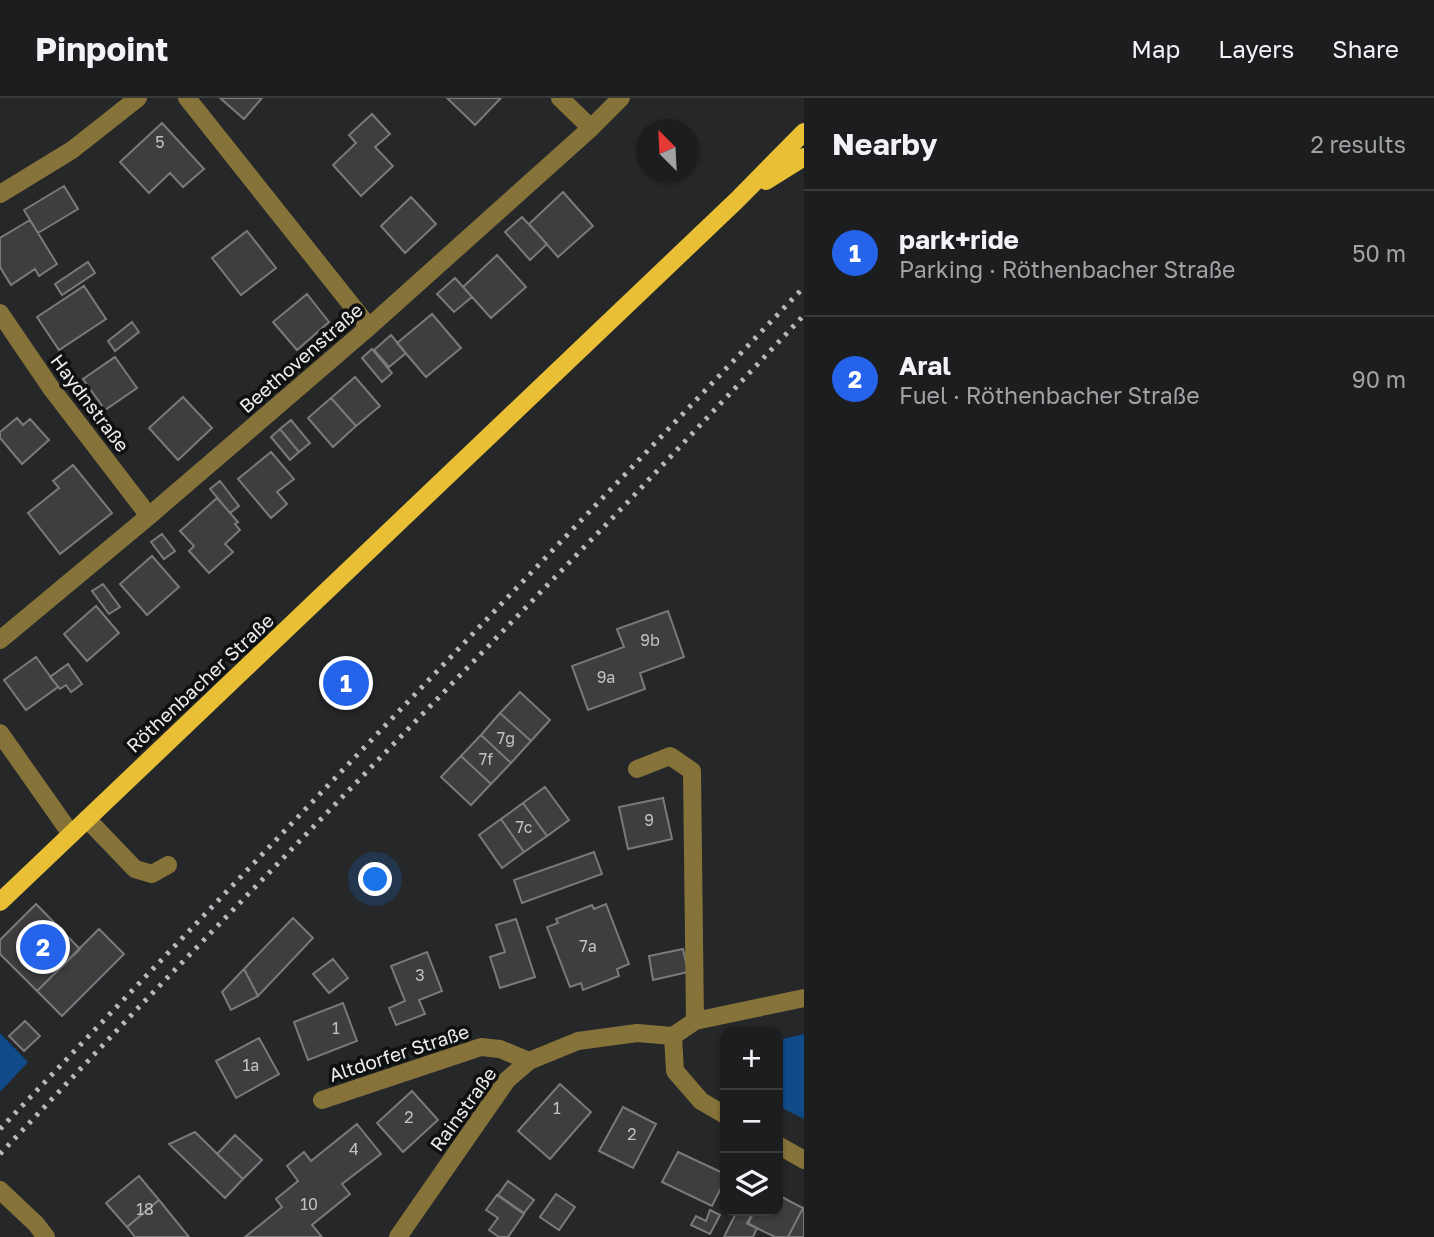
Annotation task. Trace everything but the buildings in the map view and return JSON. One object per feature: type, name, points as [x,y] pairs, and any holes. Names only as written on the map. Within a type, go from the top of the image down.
[{"type":"main road","points":[[737,200],[804,132]]},
{"type":"main road","points":[[737,200],[804,157]]},
{"type":"main road","name":"Röthenbacher Straße","points":[[0,902],[737,200]]},
{"type":"street","points":[[0,194],[72,150],[138,98]]},
{"type":"street","points":[[187,98],[369,327]]},
{"type":"street","points":[[560,98],[591,128]]},
{"type":"street","name":"Beethovenstraße","points":[[0,640],[369,327],[621,98]]},
{"type":"street","name":"Haydnstraße","points":[[0,313],[51,388],[149,516]]},
{"type":"street","points":[[0,733],[71,834]]},
{"type":"street","points":[[637,769],[670,756],[692,771],[695,1021]]},
{"type":"street","points":[[87,819],[135,869],[152,874],[168,864]]},
{"type":"street","points":[[720,1112],[701,1101],[675,1071],[673,1036],[695,1021],[804,998]]},
{"type":"street","name":"Rainstraße","points":[[398,1237],[507,1080],[529,1061],[578,1041],[637,1032],[673,1036]]},
{"type":"street","name":"Altdorfer Straße","points":[[322,1100],[481,1047],[500,1049],[529,1061]]},
{"type":"street","points":[[783,1148],[804,1160]]},
{"type":"street","points":[[0,1189],[46,1237]]},
{"type":"shaded area","points":[[0,1033],[28,1062],[0,1092]]},
{"type":"shaded area","points":[[804,1034],[804,1119],[783,1108],[783,1039]]},
{"type":"railway","points":[[0,1129],[804,287]]},
{"type":"railway","points":[[0,1154],[624,506],[804,315]]},
{"type":"place","name":"park+ride","points":[[346,683]]},
{"type":"place","name":"Aral","points":[[43,947]]}]
